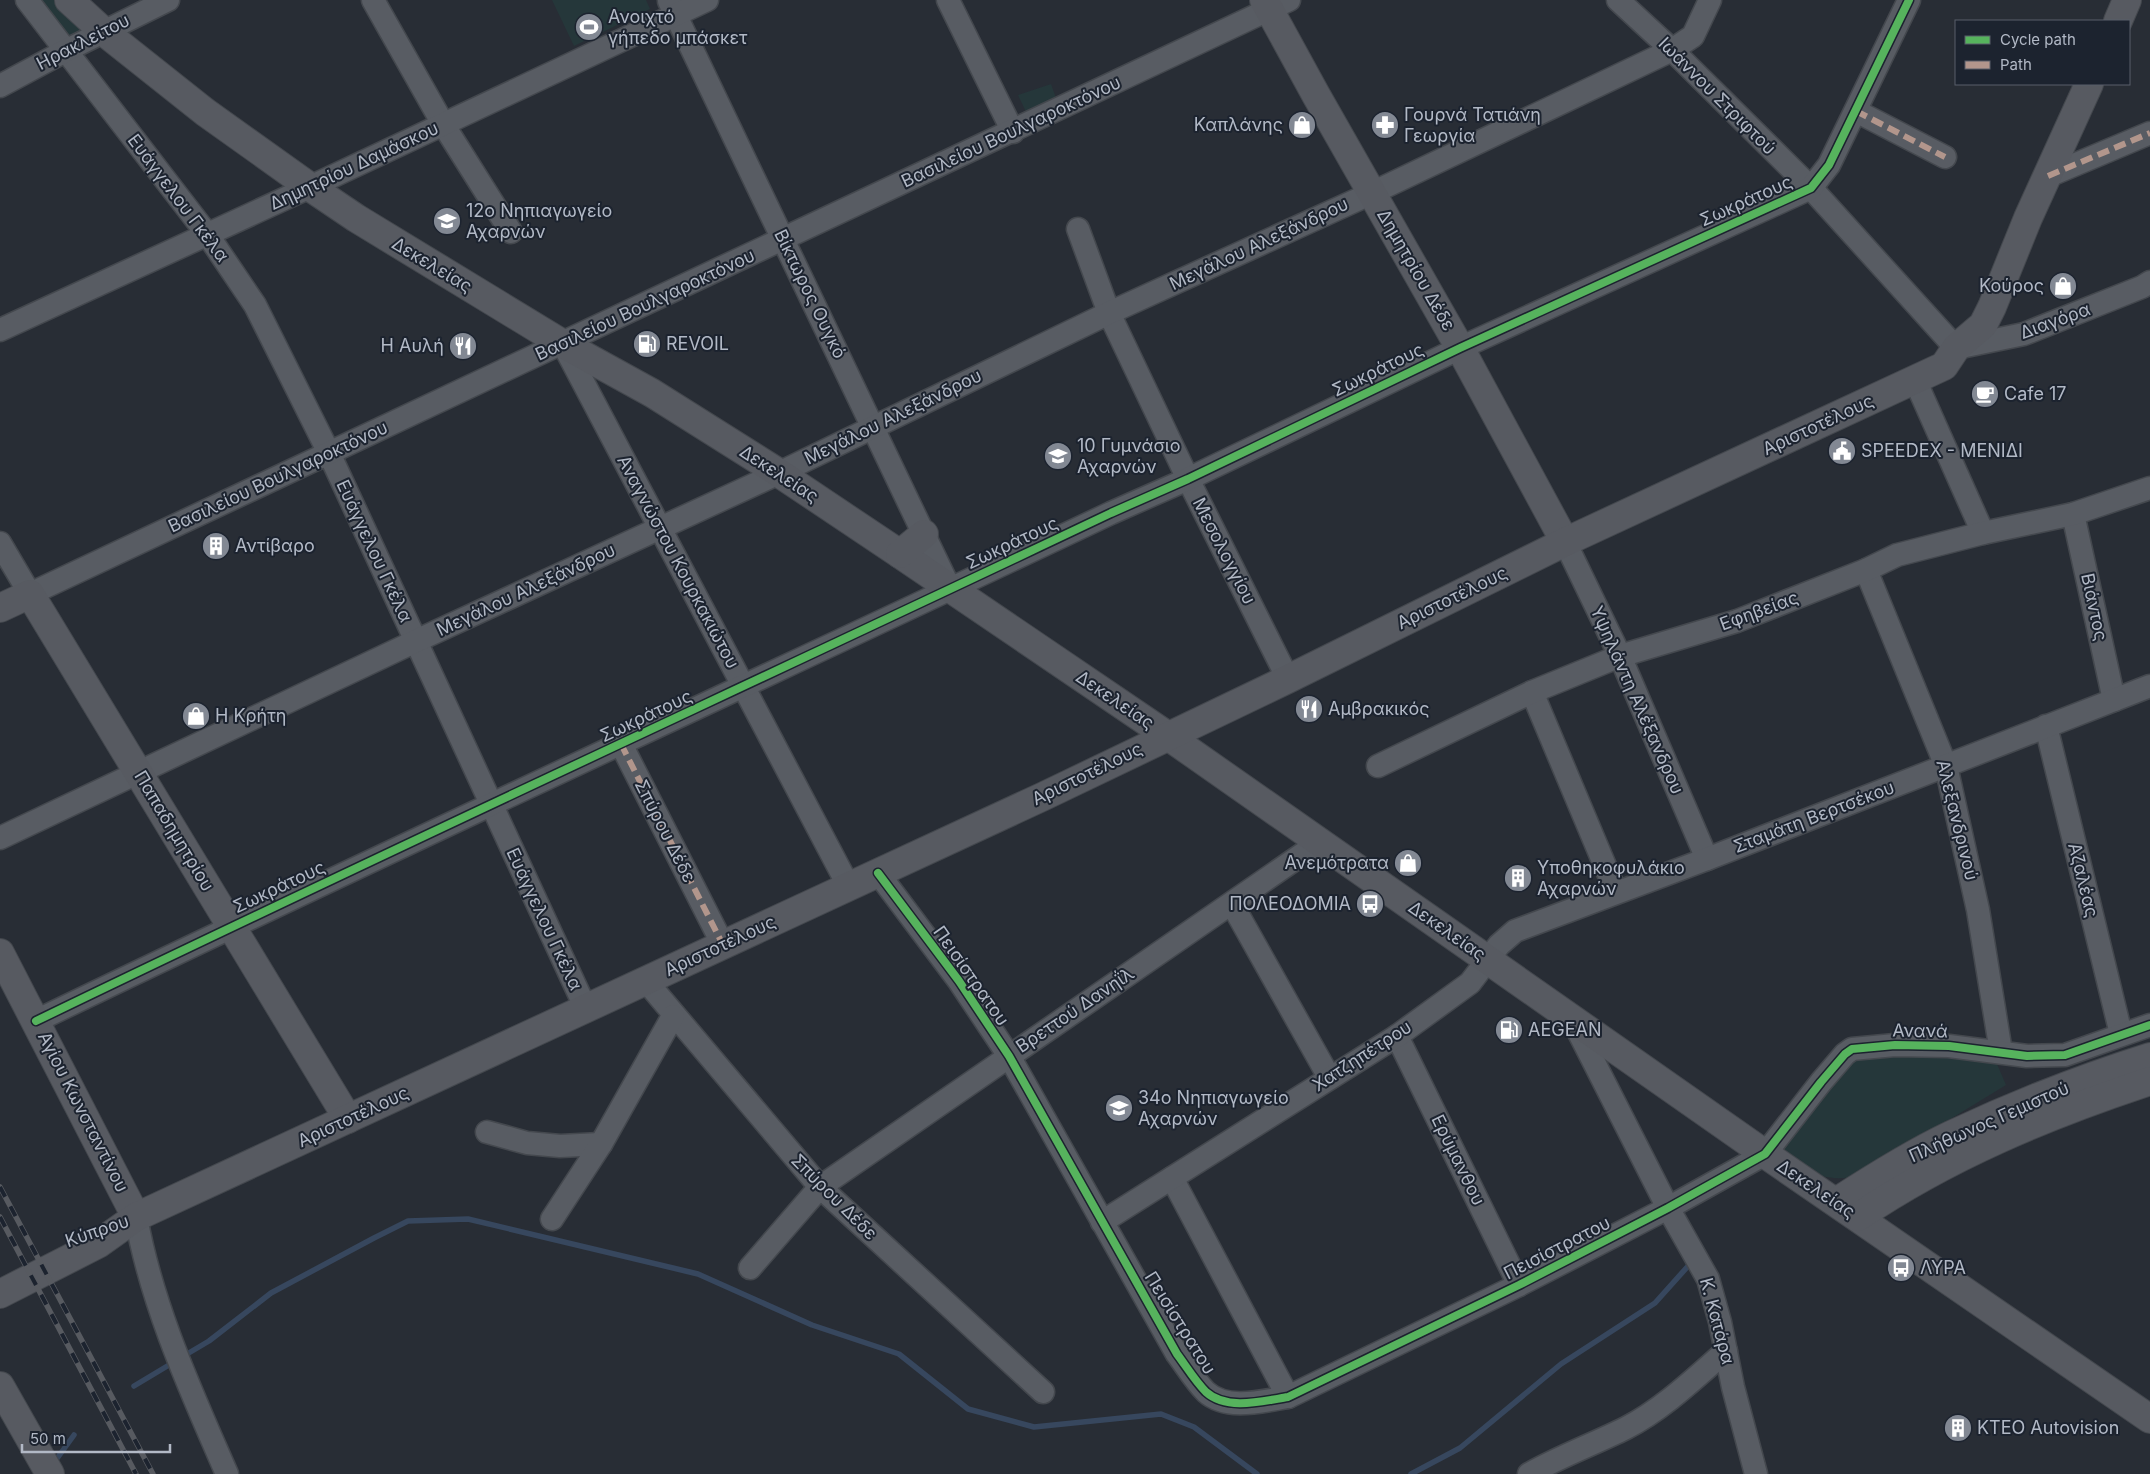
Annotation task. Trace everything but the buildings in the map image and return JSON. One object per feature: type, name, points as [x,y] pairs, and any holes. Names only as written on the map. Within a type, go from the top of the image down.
[{"type":"main road","name":"Δεκελείας","points":[[69,0],[103,31],[205,112],[310,187],[356,218],[563,344],[652,393],[778,473],[900,554],[1168,736],[1765,1154],[2150,1419]]},
{"type":"main road","points":[[2118,20],[2127,0]]},
{"type":"main road","name":"Δημητρίου Δέδε","points":[[1274,3],[1372,193],[1460,348],[1565,542]]},
{"type":"main road","name":"Αριστοτέλους","points":[[136,1217],[878,873],[1288,679],[1565,542],[1944,366],[1956,348],[1983,325],[2089,85]]},
{"type":"main road","points":[[900,554],[924,534]]},
{"type":"main road","name":"Βασιλείου Βουλγαροκτόνου","points":[[0,608],[30,594]]},
{"type":"main road","name":"Παπαδημητρίου","points":[[30,594],[348,1119]]},
{"type":"main road","name":"Αγίου Κωνσταντίνου","points":[[0,953],[136,1217]]},
{"type":"main road","name":"Πλήθωνος Γεμιστού","points":[[1847,1210],[1886,1170],[1950,1135],[2074,1084],[2150,1057]]},
{"type":"main road","name":"Πλήθωνος Γεμιστού","points":[[1847,1210],[1896,1191],[1960,1156],[2103,1097],[2150,1081]]},
{"type":"main road","name":"Κύπρου","points":[[0,1274],[92,1229],[136,1217]]},
{"type":"main road","name":"Κύπρου","points":[[0,1294],[98,1244],[136,1217]]},
{"type":"main road","points":[[0,1386],[26,1428],[50,1474]]},
{"type":"street","name":"Ευάγγελου Γκέλα","points":[[27,0],[207,234],[255,305],[329,453],[586,1009]]},
{"type":"street","name":"Ηρακλείτου","points":[[0,86],[103,31],[168,0]]},
{"type":"street","points":[[373,0],[443,124],[511,232]]},
{"type":"street","name":"Δημητρίου Δαμάσκου","points":[[0,330],[443,124],[672,7],[707,0]]},
{"type":"street","points":[[948,0],[1013,132]]},
{"type":"street","name":"Ιωάννου Στριφτού","points":[[1618,0],[1672,50],[1811,188],[1956,348]]},
{"type":"street","name":"Μεγάλου Αλεξάνδρου","points":[[0,838],[137,771],[778,473],[1108,313],[1372,193],[1672,50],[1693,36],[1710,0]]},
{"type":"street","name":"Σωκράτους","points":[[36,1020],[231,926],[744,687],[1111,513],[1188,479],[1460,348],[1811,188],[1829,165],[1912,2]]},
{"type":"street","name":"Βασιλείου Βουλγαροκτόνου","points":[[30,594],[1013,132],[1274,3]]},
{"type":"street","name":"Βίκτωρος Ουγκό","points":[[672,7],[950,589]]},
{"type":"street","points":[[1856,111],[1945,157]]},
{"type":"street","points":[[2048,176],[2150,133]]},
{"type":"street","name":"Μεσολογγίου","points":[[1078,229],[1108,313],[1288,679]]},
{"type":"street","name":"Διαγόρα","points":[[1956,348],[2024,334],[2042,328],[2150,282]]},
{"type":"street","name":"Αναγνώστου Κουρκακιώτου","points":[[563,344],[849,886]]},
{"type":"street","points":[[1916,380],[1983,533]]},
{"type":"street","name":"Εφηβείας","points":[[1378,766],[1532,692],[1620,656],[1737,621],[1866,570],[1897,555],[1983,533],[2073,514],[2150,488]]},
{"type":"street","name":"Βιάντος","points":[[2073,514],[2114,700]]},
{"type":"street","name":"Υψηλάντη Αλέξανδρου","points":[[1565,542],[1620,656],[1707,858]]},
{"type":"street","name":"Παπαδημητρίου","points":[[0,543],[30,594]]},
{"type":"street","name":"Αλεξανδρινού","points":[[1866,570],[1946,766],[1978,910],[2001,1052]]},
{"type":"street","name":"Σταμάτη Βερτσέκου","points":[[1488,960],[1499,945],[1514,931],[2150,686]]},
{"type":"street","points":[[1532,692],[1616,892]]},
{"type":"street","name":"Αζαλέας","points":[[2046,726],[2120,1034]]},
{"type":"street","name":"Σπύρου Δέδε","points":[[621,744],[723,945]]},
{"type":"street","name":"Βρεττού Δανηΐλ","points":[[750,1268],[820,1187],[1320,842]]},
{"type":"street","name":"Πεισίστρατου","points":[[878,873],[959,981],[1009,1056],[1177,1354],[1206,1392],[1224,1402],[1253,1402],[1288,1397],[1519,1285],[1668,1208],[1765,1154]]},
{"type":"street","points":[[1232,904],[1329,1077]]},
{"type":"street","name":"Χατζηπέτρου","points":[[1102,1222],[1329,1077],[1397,1036],[1470,983],[1488,960]]},
{"type":"street","name":"Σπύρου Δέδε","points":[[646,981],[673,1016],[820,1187],[1043,1392]]},
{"type":"street","points":[[552,1219],[601,1144],[673,1016]]},
{"type":"street","name":"Κ. Κατάρα","points":[[1572,1018],[1668,1208],[1708,1279],[1733,1387],[1756,1474]]},
{"type":"street","points":[[2120,1034],[2150,1025]]},
{"type":"street","name":"Ανανά","points":[[1765,1154],[1821,1082],[1845,1054],[1852,1049],[1895,1046],[1949,1046],[2027,1056],[2064,1055],[2120,1034]]},
{"type":"street","name":"Ερύμανθου","points":[[1397,1036],[1519,1285]]},
{"type":"street","points":[[487,1132],[527,1143],[560,1146],[601,1144]]},
{"type":"street","points":[[1172,1178],[1288,1397]]},
{"type":"street","points":[[136,1217],[142,1252],[152,1286],[184,1372],[227,1474]]},
{"type":"street","points":[[1529,1474],[1583,1446],[1627,1428],[1685,1387],[1726,1351]]},
{"type":"shaded area","points":[[36,0],[58,0],[95,32],[71,43]]},
{"type":"shaded area","name":"Ανοιχτό γήπεδο μπάσκετ","points":[[552,0],[646,0],[650,9],[574,46]]},
{"type":"shaded area","points":[[1051,84],[1057,101],[1028,116],[1018,95]]},
{"type":"shaded area","points":[[1857,1055],[1994,1057],[2006,1085],[1857,1176],[1833,1178],[1824,1176],[1806,1168],[1779,1149]]},
{"type":"waterway","points":[[182,1357],[209,1341],[271,1293],[408,1221],[468,1219],[698,1274],[812,1325],[899,1354],[968,1409],[1034,1427],[1161,1414],[1194,1427],[1257,1474]]},
{"type":"waterway","points":[[1411,1474],[1460,1448],[1561,1364],[1655,1303],[1689,1265]]},
{"type":"waterway","points":[[134,1386],[174,1362]]},
{"type":"waterway","points":[[53,1464],[74,1435]]},
{"type":"railway","points":[[0,1187],[153,1474]]},
{"type":"railway","points":[[0,1217],[136,1474]]},
{"type":"marked path","points":[[1856,111],[1945,157]]},
{"type":"marked path","points":[[2048,176],[2150,133]]},
{"type":"marked path","points":[[621,744],[723,945]]},
{"type":"cycle path","points":[[36,1021],[439,829],[1111,513],[1188,479],[1460,348],[1811,188],[1829,165],[1909,0]]},
{"type":"cycle path","points":[[878,873],[959,981],[1009,1056],[1177,1354],[1206,1392],[1215,1398],[1235,1403],[1288,1397],[1519,1285],[1668,1208],[1765,1154],[1821,1082],[1845,1054],[1852,1049],[1895,1045],[1949,1046],[2027,1056],[2065,1055],[2150,1025]]},
{"type":"place","name":"Ανοιχτό γήπεδο μπάσκετ","points":[[589,27]]},
{"type":"place","name":"Καπλάνης","points":[[1302,125]]},
{"type":"place","name":"Γουρνά Τατιάνη Γεωργία","points":[[1385,125]]},
{"type":"place","name":"12ο Νηπιαγωγείο Αχαρνών","points":[[447,221]]},
{"type":"place","name":"Κούρος","points":[[2063,286]]},
{"type":"place","name":"REVOIL","points":[[647,344]]},
{"type":"place","name":"Η Αυλή","points":[[463,346]]},
{"type":"place","name":"Cafe 17","points":[[1985,394]]},
{"type":"place","name":"SPEEDEX - ΜΕΝΙΔΙ","points":[[1842,451]]},
{"type":"place","name":"10 Γυμνάσιο Αχαρνών","points":[[1058,456]]},
{"type":"place","name":"Αντίβαρο","points":[[216,546]]},
{"type":"place","name":"Αμβρακικός","points":[[1309,709]]},
{"type":"place","name":"Η Κρήτη","points":[[196,716]]},
{"type":"place","name":"Ανεμότρατα","points":[[1408,863]]},
{"type":"place","name":"Υποθηκοφυλάκιο Αχαρνών","points":[[1518,878]]},
{"type":"place","name":"ΠΟΛΕΟΔΟΜΙΑ","points":[[1370,904]]},
{"type":"place","name":"AEGEAN","points":[[1509,1030]]},
{"type":"place","name":"34o Νηπιαγωγείο Αχαρνών","points":[[1119,1108]]},
{"type":"place","name":"ΛΥΡΑ","points":[[1901,1268]]},
{"type":"place","name":"ΚΤΕΟ Autovision","points":[[1958,1428]]}]
